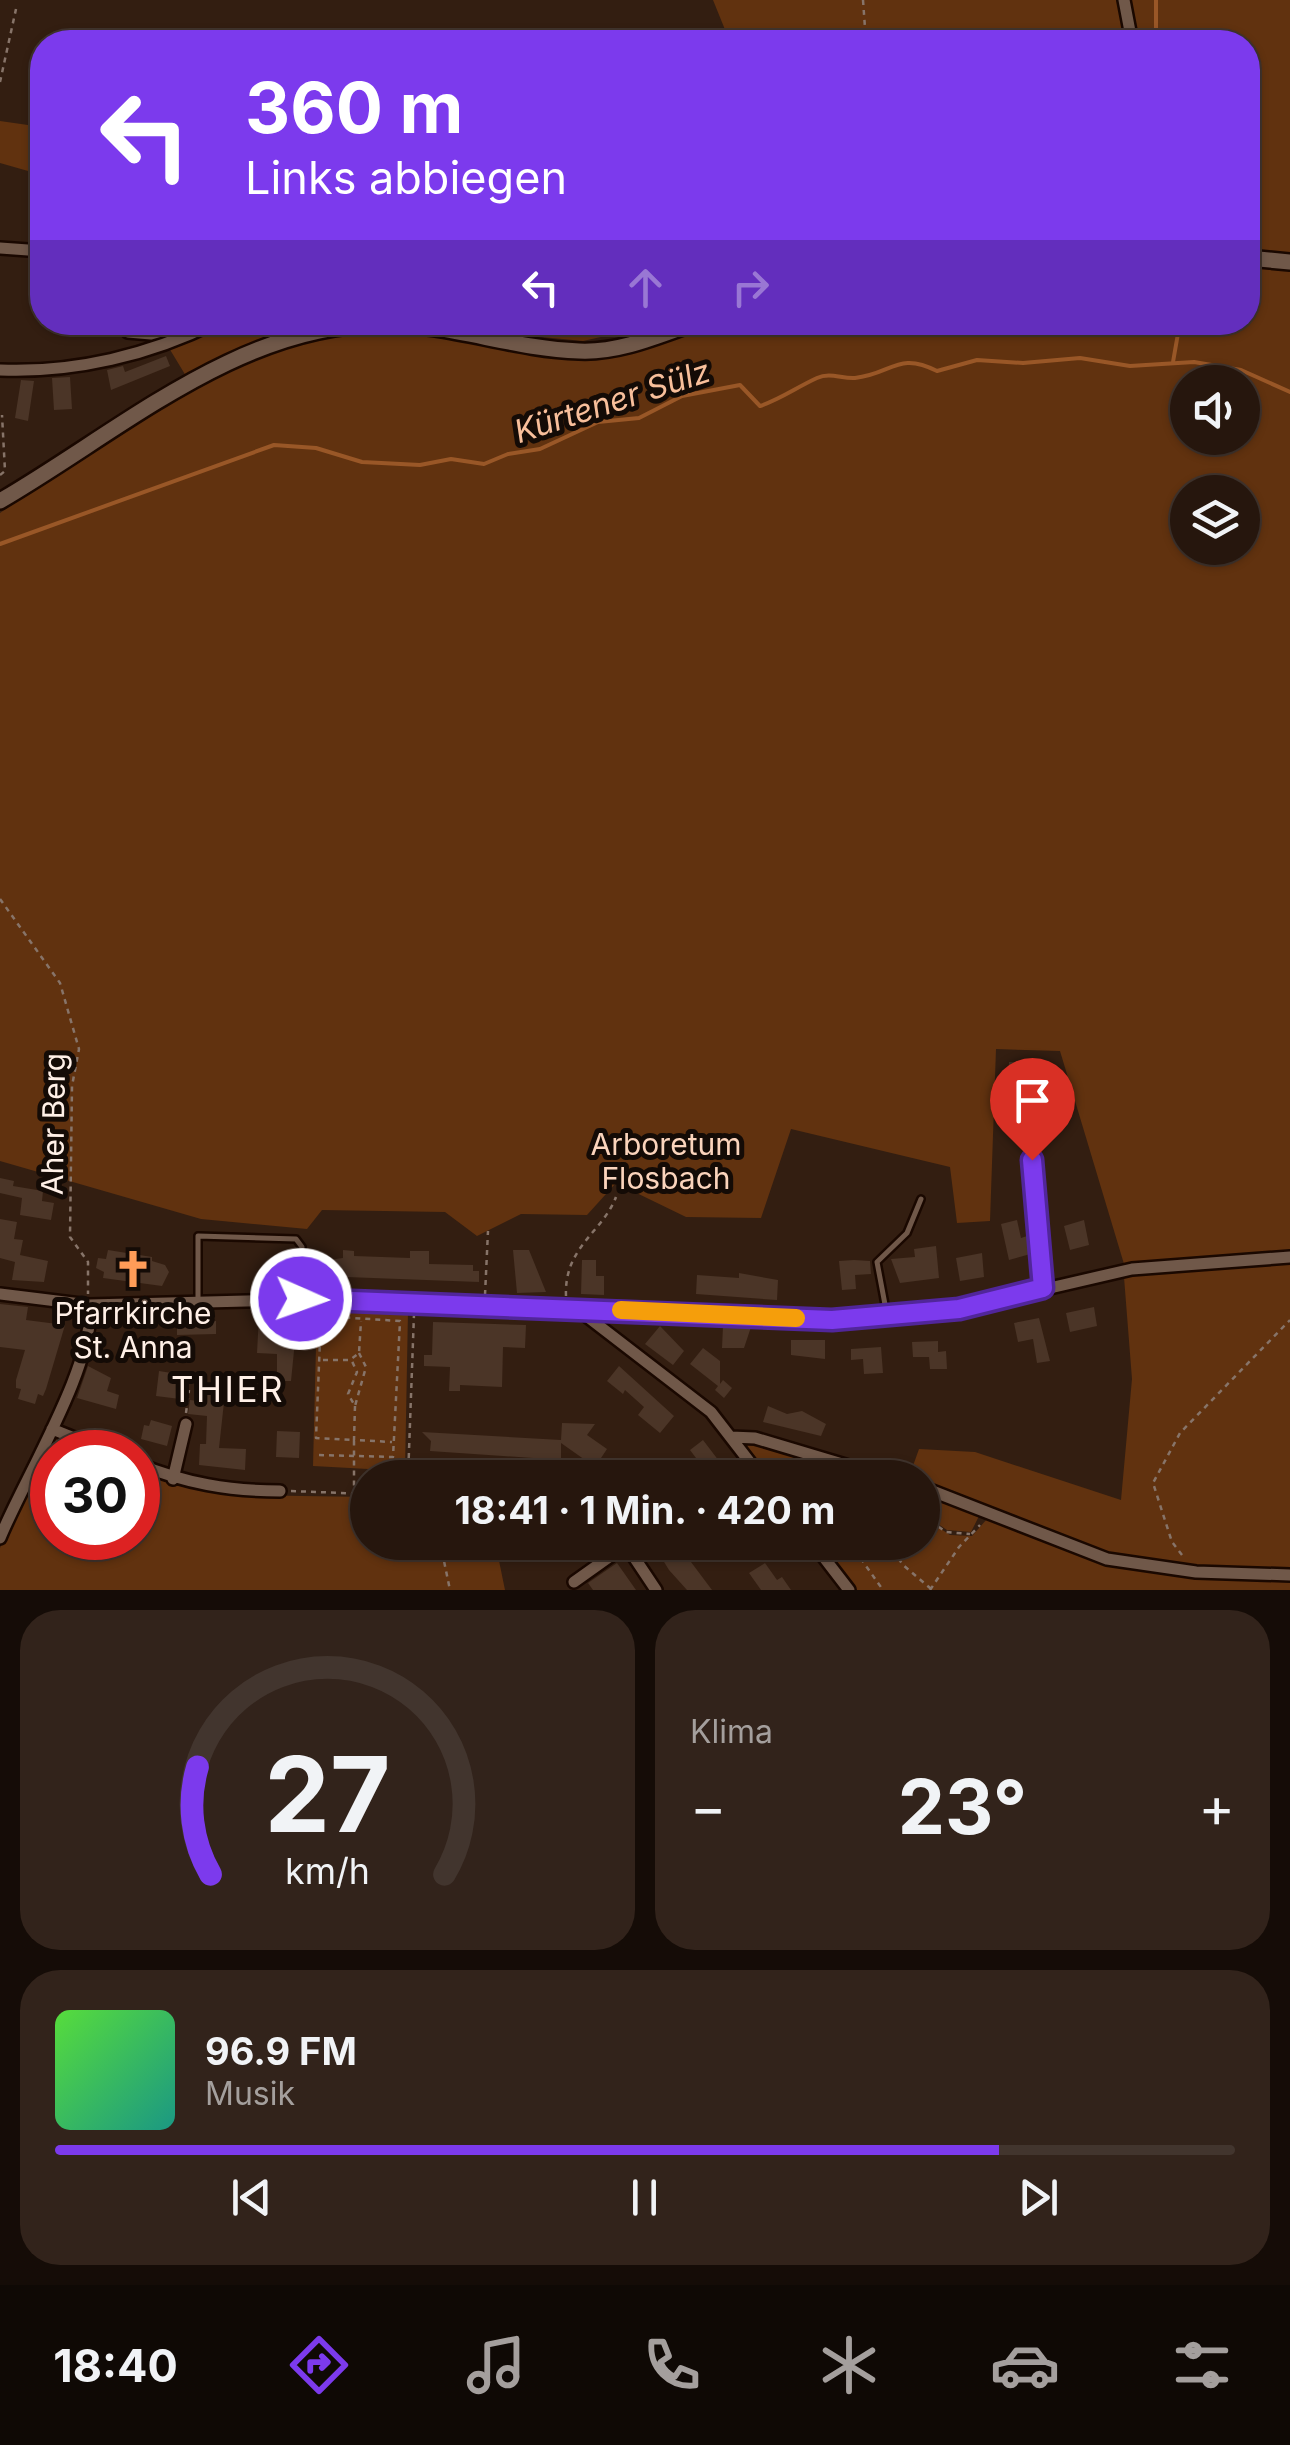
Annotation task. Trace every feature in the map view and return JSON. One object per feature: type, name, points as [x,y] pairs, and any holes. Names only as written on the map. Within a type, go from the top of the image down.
[{"type":"main road","points":[[1260,259],[1290,262]]},
{"type":"main road","points":[[0,501],[192,383],[282,337],[297,335]]},
{"type":"main road","points":[[466,335],[581,352],[629,345],[659,335]]},
{"type":"street","points":[[1124,0],[1130,30]]},
{"type":"street","points":[[0,248],[30,250]]},
{"type":"street","points":[[0,370],[45,370],[120,357],[189,335]]},
{"type":"street","points":[[0,1294],[88,1306],[301,1299],[832,1320],[959,1309],[1120,1271],[1290,1257]]},
{"type":"street","points":[[0,1538],[52,1429],[88,1332],[88,1306]]},
{"type":"street","points":[[571,1308],[688,1392],[749,1460]]},
{"type":"street","points":[[173,1478],[186,1424]]},
{"type":"street","points":[[731,1436],[755,1438],[829,1460]]},
{"type":"street","points":[[160,1473],[229,1491],[280,1491]]},
{"type":"street","points":[[940,1495],[1107,1559],[1196,1572],[1290,1575]]},
{"type":"street","points":[[574,1582],[604,1560]]},
{"type":"street","points":[[636,1560],[656,1590]]},
{"type":"street","points":[[826,1560],[847,1588]]},
{"type":"lane","points":[[1032,1160],[1043,1288]]},
{"type":"lane","points":[[887,1317],[877,1262],[907,1233],[921,1200]]},
{"type":"lane","points":[[198,1302],[198,1236],[296,1240],[302,1247],[301,1299]]},
{"type":"path","points":[[863,0],[865,30]]},
{"type":"path","points":[[0,82],[16,9]]},
{"type":"path","points":[[0,475],[5,471],[2,415]]},
{"type":"path","name":"Aher Berg","points":[[0,899],[60,983],[79,1049],[72,1086],[70,1236],[88,1262],[88,1306]]},
{"type":"path","points":[[571,1308],[566,1280],[584,1238],[610,1210],[616,1197]]},
{"type":"path","points":[[485,1306],[488,1231]]},
{"type":"path","points":[[408,1460],[414,1305]]},
{"type":"path","points":[[319,1455],[393,1457],[394,1442],[400,1321],[321,1316],[316,1438],[394,1442]]},
{"type":"path","points":[[354,1457],[355,1406],[366,1367],[359,1352],[362,1318]]},
{"type":"path","points":[[1196,1572],[1172,1542],[1154,1483],[1180,1432],[1290,1320]]},
{"type":"path","points":[[320,1360],[351,1360],[359,1352]]},
{"type":"path","points":[[351,1360],[357,1372],[348,1394],[355,1406]]},
{"type":"path","points":[[186,1424],[188,1390]]},
{"type":"path","points":[[280,1491],[350,1493]]},
{"type":"path","points":[[899,1560],[931,1590],[986,1514]]},
{"type":"path","points":[[940,1528],[971,1535]]},
{"type":"path","points":[[444,1560],[450,1590]]},
{"type":"path","points":[[863,1560],[883,1590]]},
{"type":"green space","points":[[713,0],[1121,0],[1126,30],[725,30]]},
{"type":"green space","points":[[1127,0],[1290,0],[1290,255],[1260,253],[1260,30],[1133,30]]},
{"type":"green space","points":[[0,121],[30,125],[30,172],[0,163]]},
{"type":"green space","name":"Arboretum Flosbach","points":[[1260,264],[1290,268],[1290,1251],[1124,1264],[1060,1051],[996,1049],[990,1221],[957,1223],[950,1167],[791,1129],[761,1218],[686,1217],[616,1183],[587,1215],[521,1214],[477,1236],[445,1212],[322,1210],[307,1229],[201,1219],[0,1161],[0,513],[196,387],[284,339],[315,335],[445,335],[582,355],[630,348],[670,335],[1260,335]]},
{"type":"green space","points":[[198,335],[310,335],[189,381],[169,348]]},
{"type":"green space","points":[[520,335],[610,335],[583,341]]},
{"type":"green space","points":[[1290,1263],[1290,1590],[856,1590],[832,1560],[940,1560],[940,1528],[950,1535],[972,1536],[987,1519],[992,1520],[940,1491],[940,1460],[915,1460],[919,1449],[975,1452],[1121,1500],[1132,1379],[1124,1277]]},
{"type":"green space","points":[[317,1306],[408,1311],[405,1460],[350,1460],[350,1468],[313,1466]]},
{"type":"green space","points":[[759,1443],[816,1460],[757,1460],[746,1446]]},
{"type":"green space","points":[[160,1475],[229,1495],[350,1497],[350,1560],[499,1560],[505,1590],[0,1590],[0,1548],[30,1478],[30,1560],[160,1560]]},
{"type":"green space","points":[[940,1499],[979,1516],[971,1532],[947,1530],[940,1525]]},
{"type":"building","points":[[166,356],[170,366],[111,390],[107,370],[123,366],[125,372]]},
{"type":"building","points":[[70,377],[72,409],[54,410],[52,378]]},
{"type":"building","points":[[21,380],[34,381],[28,421],[15,418]]},
{"type":"building","points":[[1009,1062],[1044,1063],[1040,1142],[1015,1141],[1018,1086],[1008,1085]]},
{"type":"building","points":[[0,1178],[14,1181],[13,1186],[43,1191],[42,1201],[54,1203],[51,1220],[20,1215],[22,1198],[0,1193]]},
{"type":"building","points":[[0,1219],[17,1222],[14,1239],[23,1240],[20,1255],[48,1261],[44,1282],[12,1280],[15,1262],[0,1258]]},
{"type":"building","points":[[1017,1220],[1021,1238],[1030,1235],[1034,1253],[1009,1260],[1001,1224]]},
{"type":"building","points":[[1084,1220],[1089,1245],[1070,1250],[1064,1226]]},
{"type":"building","points":[[936,1246],[939,1278],[900,1283],[891,1259],[915,1257],[914,1249]]},
{"type":"building","name":"Pfarrkirche St. Anna","points":[[108,1250],[152,1257],[152,1261],[165,1265],[169,1272],[162,1286],[103,1278],[104,1272],[96,1268],[98,1258],[106,1259]]},
{"type":"building","points":[[343,1250],[354,1251],[354,1256],[410,1258],[410,1251],[429,1251],[429,1264],[473,1265],[473,1271],[479,1271],[479,1282],[320,1276],[321,1261],[343,1258]]},
{"type":"building","points":[[513,1250],[529,1250],[546,1292],[517,1293]]},
{"type":"building","points":[[982,1253],[984,1277],[960,1281],[956,1258]]},
{"type":"building","points":[[582,1260],[596,1260],[596,1276],[604,1276],[604,1295],[581,1294]]},
{"type":"building","points":[[839,1261],[870,1261],[871,1274],[855,1275],[856,1289],[842,1290]]},
{"type":"building","points":[[739,1273],[778,1280],[777,1300],[696,1294],[697,1275],[739,1278]]},
{"type":"building","points":[[0,1304],[28,1307],[26,1320],[65,1325],[46,1389],[43,1396],[38,1394],[35,1404],[18,1399],[21,1389],[16,1388],[16,1380],[25,1350],[0,1347]]},
{"type":"building","points":[[1094,1307],[1097,1326],[1070,1332],[1066,1313]]},
{"type":"building","points":[[177,1313],[202,1313],[202,1321],[216,1321],[216,1334],[177,1335]]},
{"type":"building","points":[[259,1315],[297,1321],[291,1381],[277,1381],[277,1354],[257,1353]]},
{"type":"building","points":[[1039,1318],[1050,1361],[1037,1363],[1033,1339],[1018,1342],[1014,1323]]},
{"type":"building","points":[[433,1322],[526,1325],[525,1348],[503,1347],[502,1387],[460,1385],[460,1391],[449,1391],[450,1367],[424,1366],[424,1355],[432,1355]]},
{"type":"building","points":[[660,1326],[684,1351],[673,1365],[645,1344]]},
{"type":"building","points":[[723,1326],[751,1327],[744,1348],[722,1348]]},
{"type":"building","points":[[791,1340],[825,1340],[825,1359],[791,1355]]},
{"type":"building","points":[[938,1341],[938,1352],[946,1351],[947,1369],[930,1369],[929,1357],[913,1357],[912,1342]]},
{"type":"building","points":[[881,1347],[883,1373],[864,1374],[863,1359],[851,1360],[851,1349]]},
{"type":"building","points":[[703,1348],[720,1361],[720,1384],[723,1380],[732,1388],[724,1398],[715,1390],[718,1386],[690,1364]]},
{"type":"building","points":[[88,1366],[111,1378],[107,1391],[119,1395],[116,1409],[77,1398]]},
{"type":"building","points":[[619,1366],[674,1416],[660,1433],[638,1415],[644,1407],[607,1381]]},
{"type":"building","points":[[159,1371],[184,1375],[180,1399],[156,1396]]},
{"type":"building","points":[[206,1383],[226,1384],[219,1448],[246,1449],[245,1470],[199,1465],[200,1444],[206,1444],[207,1416],[188,1414],[190,1400],[205,1402]]},
{"type":"building","points":[[768,1406],[787,1414],[802,1411],[826,1424],[821,1436],[763,1422]]},
{"type":"building","points":[[151,1420],[172,1426],[167,1446],[160,1444],[160,1430],[143,1430],[144,1425],[149,1426]]},
{"type":"building","points":[[562,1423],[595,1424],[587,1435],[607,1449],[600,1460],[585,1460],[561,1443],[561,1460],[430,1451],[431,1441],[422,1432],[561,1440]]},
{"type":"building","points":[[277,1431],[300,1432],[299,1458],[276,1457]]},
{"type":"building","points":[[703,1440],[718,1460],[698,1460],[690,1450]]},
{"type":"building","points":[[663,1560],[690,1560],[712,1590],[687,1590]]},
{"type":"building","points":[[617,1563],[636,1590],[593,1590],[588,1583]]},
{"type":"building","points":[[765,1563],[777,1580],[782,1577],[791,1590],[761,1590],[749,1573]]},
{"type":"waterway","points":[[1156,0],[1156,30]]},
{"type":"waterway","points":[[1173,362],[1178,335]]},
{"type":"waterway","name":"Kürtener Sülz","points":[[0,544],[274,445],[316,448],[362,462],[420,465],[451,459],[484,464],[508,454],[540,449],[598,422],[639,418],[682,396],[740,385],[760,406],[822,376],[868,376],[904,363],[937,371],[977,360],[1023,363],[1080,358],[1130,366],[1194,362],[1241,370],[1290,392]]},
{"type":"slow traffic","points":[[621,1310],[796,1318]]},
{"type":"place","name":"Pfarrkirche St. Anna","points":[[133,1269]]},
{"type":"district","name":"THIER","points":[[228,1389]]},
{"type":"route","points":[[301,1299],[832,1320],[912,1315],[986,1304],[1043,1288],[1032,1160]]}]
